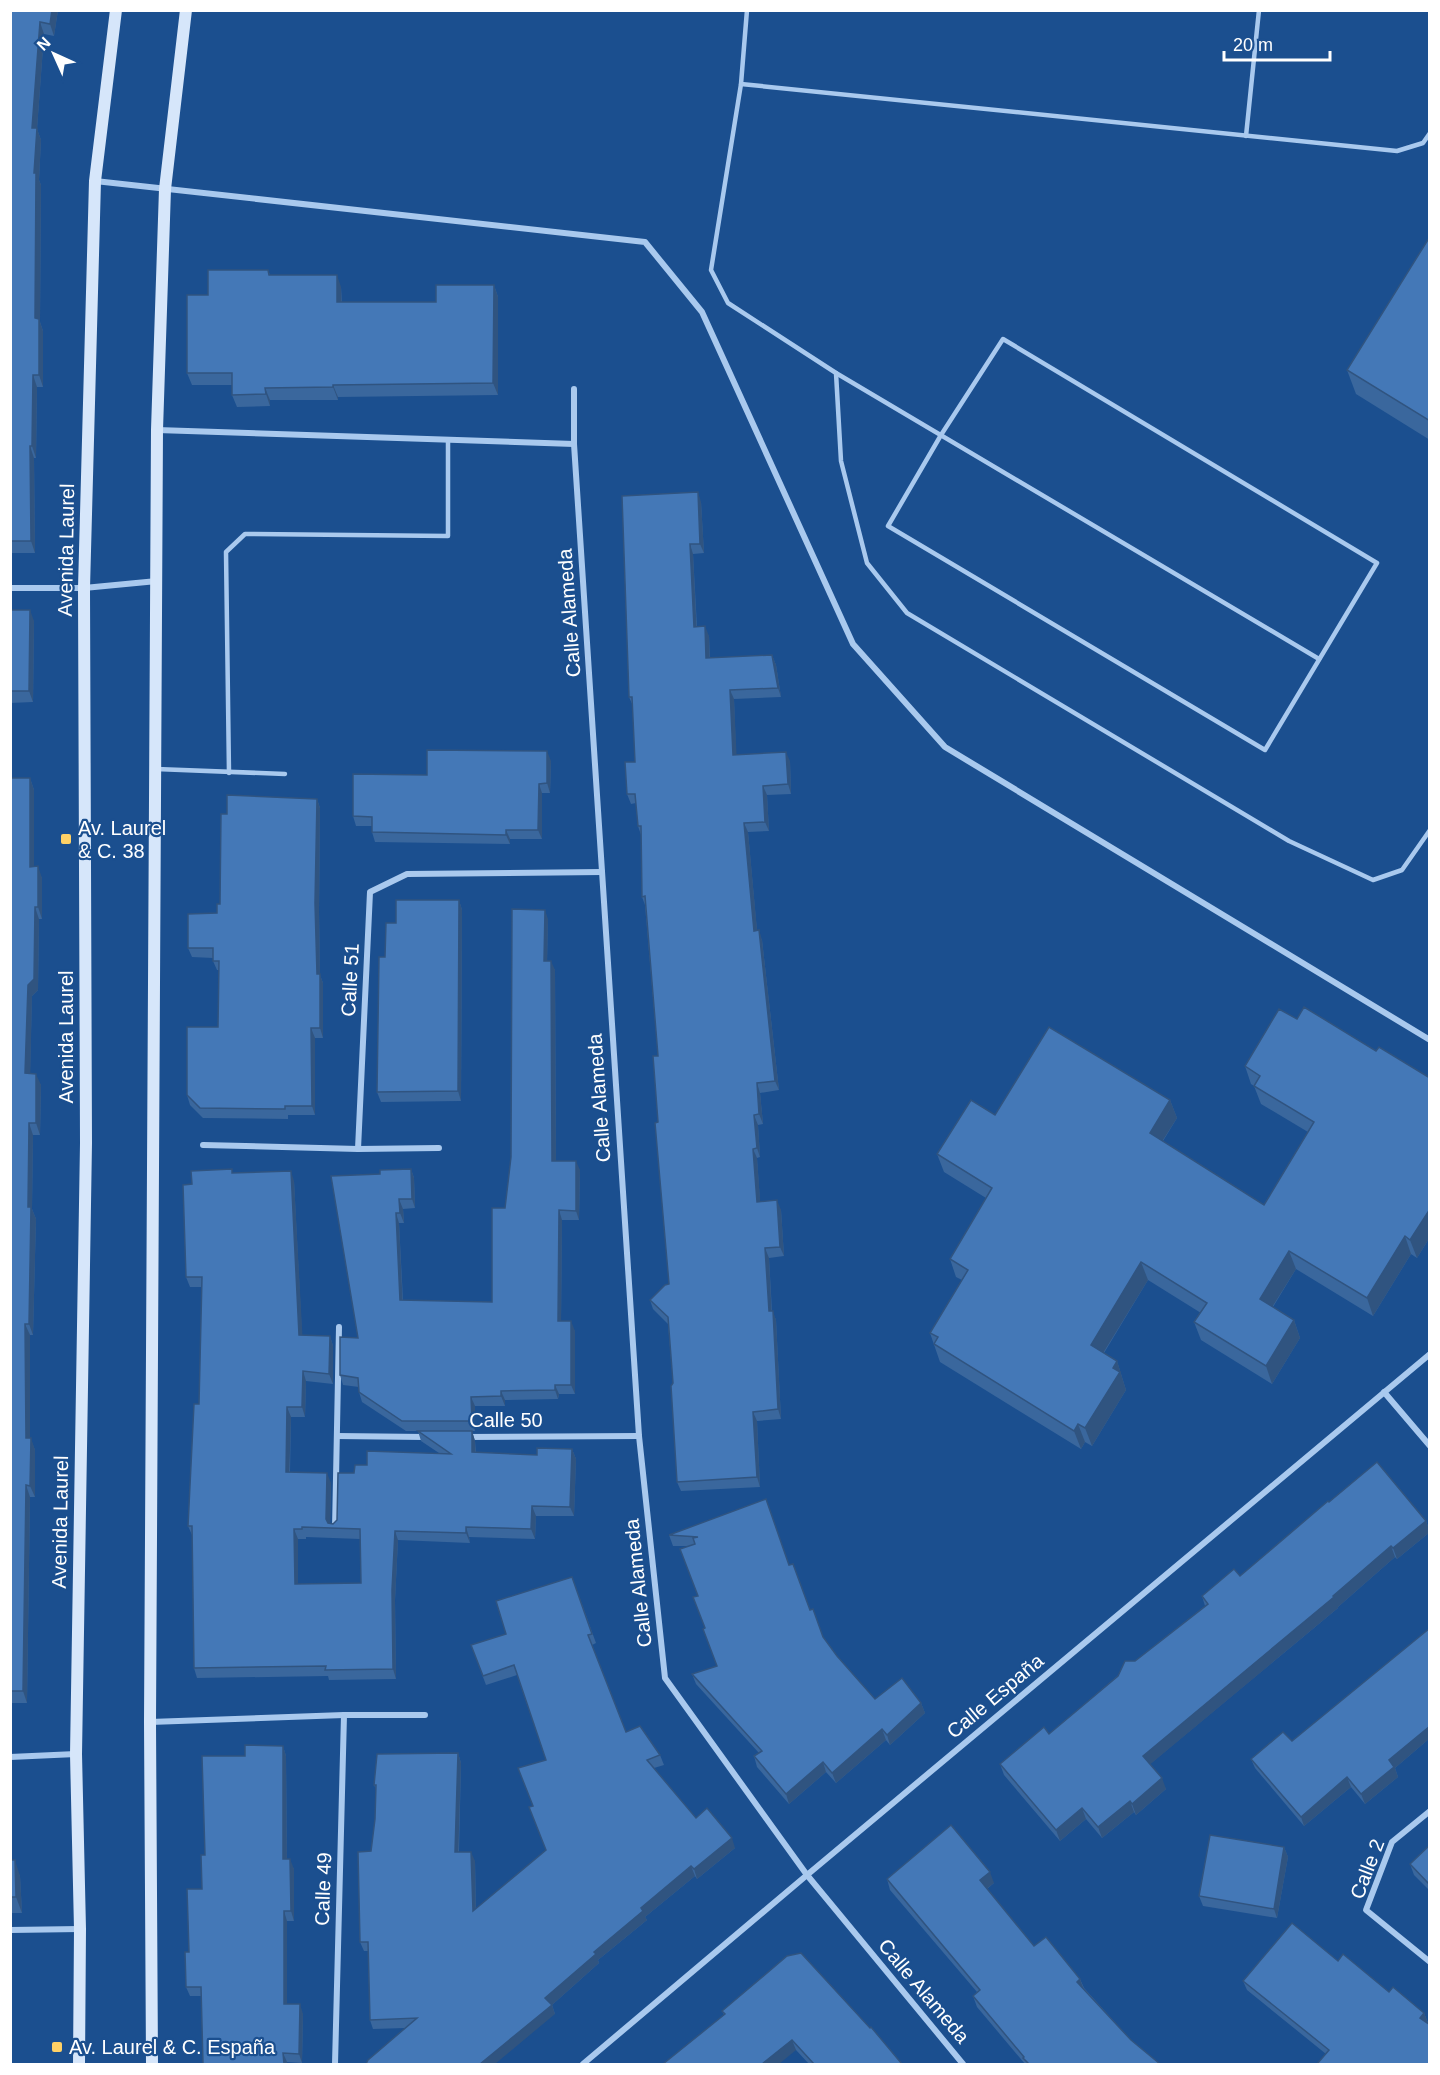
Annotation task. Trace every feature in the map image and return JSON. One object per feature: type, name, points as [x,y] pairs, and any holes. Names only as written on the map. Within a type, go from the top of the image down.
[{"type":"street","name":"Avenida Laurel","points":[[79,2064],[80,1929],[76,1754],[86,1143],[84,588],[95,181],[116,10]]},
{"type":"street","points":[[152,2064],[150,1722],[158,430],[165,189],[186,10]]},
{"type":"street","points":[[95,181],[645,242],[702,312],[853,644],[945,747],[1430,1040]]},
{"type":"street","name":"Calle Alameda","points":[[574,389],[574,444],[639,1436],[665,1678],[807,1875],[963,2064]]},
{"type":"street","points":[[158,430],[574,444]]},
{"type":"street","points":[[10,588],[84,588],[157,581]]},
{"type":"street","name":"Calle 51","points":[[358,1149],[370,892],[407,874],[602,872]]},
{"type":"street","points":[[203,1144],[358,1149],[439,1148]]},
{"type":"street","points":[[335,1529],[339,1327]]},
{"type":"street","name":"Calle España","points":[[584,2064],[1430,1354]]},
{"type":"street","points":[[1384,1392],[1430,1446]]},
{"type":"street","points":[[337,1436],[430,1437]]},
{"type":"street","name":"Calle 50","points":[[453,1437],[639,1436]]},
{"type":"street","points":[[150,1722],[344,1715],[425,1715]]},
{"type":"street","name":"Calle 49","points":[[335,2064],[344,1715]]},
{"type":"street","points":[[10,1757],[76,1754]]},
{"type":"street","name":"Calle 2","points":[[1430,1811],[1392,1842],[1366,1910],[1430,1962]]},
{"type":"street","points":[[10,1930],[80,1929]]},
{"type":"lane","points":[[747,10],[741,84],[711,270],[728,303],[836,374],[1319,659]]},
{"type":"lane","points":[[1246,136],[1259,10]]},
{"type":"lane","points":[[741,84],[1397,151],[1423,143],[1430,133]]},
{"type":"lane","points":[[1003,339],[1377,563],[1265,750],[888,526],[941,435],[1003,339]]},
{"type":"lane","points":[[836,374],[841,461],[867,563],[907,613],[1289,841],[1373,879],[1402,870],[1430,830]]},
{"type":"lane","points":[[229,773],[226,552],[245,534],[448,536],[448,440]]},
{"type":"lane","points":[[156,769],[285,774]]},
{"type":"building","points":[[10,10],[52,10],[50,24],[40,22],[32,128],[37,128],[34,173],[36,173],[35,318],[39,319],[39,375],[33,375],[32,446],[30,446],[31,541],[10,541]]},
{"type":"building","points":[[1430,238],[1430,421],[1347,370]]},
{"type":"building","points":[[208,270],[268,270],[269,275],[337,275],[337,302],[436,302],[436,285],[494,285],[493,383],[265,388],[266,394],[232,395],[232,373],[187,373],[187,295],[208,295]]},
{"type":"building","points":[[698,492],[700,544],[690,544],[694,627],[705,626],[706,658],[772,655],[778,688],[730,690],[733,755],[786,752],[788,784],[763,786],[765,822],[744,823],[754,931],[759,930],[775,1081],[757,1083],[759,1114],[754,1115],[757,1148],[753,1149],[757,1202],[777,1200],[780,1247],[765,1248],[769,1311],[773,1311],[778,1409],[753,1412],[757,1477],[677,1482],[668,1317],[650,1300],[665,1285],[669,1284],[655,1123],[658,1122],[653,1056],[658,1056],[645,896],[642,897],[641,826],[638,826],[635,794],[627,794],[625,762],[635,762],[632,697],[629,697],[622,496]]},
{"type":"building","points":[[10,610],[30,610],[29,691],[10,691]]},
{"type":"building","points":[[427,750],[547,751],[547,783],[539,784],[538,830],[506,830],[506,835],[372,832],[372,817],[353,816],[353,774],[427,775]]},
{"type":"building","points":[[10,778],[30,778],[30,867],[38,866],[34,979],[28,985],[25,1073],[36,1074],[36,1123],[29,1123],[28,1207],[31,1207],[29,1324],[25,1324],[26,1438],[31,1438],[30,1486],[26,1485],[23,1691],[10,1691]]},
{"type":"building","points":[[227,795],[317,799],[315,903],[317,974],[320,974],[320,1028],[311,1028],[312,1106],[285,1106],[285,1109],[200,1108],[187,1095],[187,1027],[218,1027],[219,961],[213,961],[213,948],[188,948],[188,914],[217,913],[217,904],[220,904],[221,814],[227,814]]},
{"type":"building","points":[[396,900],[459,900],[458,1091],[377,1092],[379,957],[385,957],[386,923],[396,923]]},
{"type":"building","points":[[512,909],[545,910],[544,961],[551,961],[552,1161],[576,1161],[576,1211],[559,1210],[558,1321],[571,1321],[571,1385],[555,1385],[555,1390],[501,1391],[501,1396],[471,1397],[472,1421],[402,1421],[359,1392],[358,1378],[340,1375],[340,1337],[358,1338],[331,1176],[380,1174],[380,1170],[411,1169],[412,1199],[399,1199],[400,1213],[396,1213],[400,1300],[492,1302],[492,1208],[505,1208],[511,1157]]},
{"type":"building","points":[[1304,1007],[1376,1051],[1379,1047],[1430,1078],[1430,1209],[1410,1240],[1405,1236],[1367,1298],[1289,1251],[1260,1299],[1294,1320],[1266,1366],[1194,1322],[1207,1303],[1141,1262],[1091,1345],[1117,1361],[1113,1368],[1120,1372],[1085,1428],[1078,1424],[1074,1431],[934,1344],[938,1337],[930,1333],[968,1270],[950,1259],[992,1188],[937,1154],[971,1100],[995,1115],[1049,1027],[1170,1100],[1150,1133],[1264,1205],[1314,1122],[1254,1086],[1260,1076],[1245,1066],[1279,1009],[1297,1019]]},
{"type":"building","points":[[232,1169],[232,1173],[291,1171],[299,1335],[330,1336],[329,1374],[303,1371],[302,1407],[287,1407],[286,1472],[327,1473],[326,1519],[328,1523],[333,1524],[337,1520],[338,1473],[354,1473],[355,1465],[367,1465],[367,1451],[451,1454],[418,1431],[472,1431],[472,1452],[537,1455],[537,1448],[572,1449],[570,1507],[532,1506],[531,1529],[466,1527],[466,1533],[395,1531],[392,1590],[393,1669],[325,1670],[326,1666],[194,1668],[192,1526],[188,1526],[194,1404],[199,1404],[202,1277],[186,1277],[183,1185],[192,1184],[191,1171]],"holes":[[[302,1527],[360,1529],[361,1583],[295,1584],[294,1529],[302,1529]]]},
{"type":"building","points":[[1377,1462],[1426,1521],[1393,1548],[1391,1546],[1334,1597],[1143,1756],[1162,1778],[1132,1804],[1130,1801],[1098,1827],[1082,1808],[1056,1830],[1000,1764],[1044,1727],[1049,1734],[1118,1676],[1125,1661],[1135,1661],[1208,1604],[1202,1596],[1234,1569],[1240,1576]]},
{"type":"building","points":[[766,1499],[789,1565],[793,1564],[810,1610],[813,1609],[823,1637],[837,1656],[875,1699],[902,1678],[921,1703],[887,1735],[882,1729],[832,1773],[823,1762],[786,1794],[754,1756],[762,1751],[692,1674],[717,1666],[693,1597],[698,1596],[680,1549],[695,1544],[693,1538],[698,1537],[669,1535]]},
{"type":"building","points":[[572,1577],[592,1634],[588,1635],[626,1732],[640,1726],[660,1755],[647,1760],[696,1818],[707,1808],[732,1838],[694,1869],[691,1866],[641,1908],[643,1911],[594,1952],[596,1954],[545,1998],[552,2005],[480,2064],[366,2064],[417,2018],[370,2020],[368,1942],[360,1942],[358,1852],[371,1851],[375,1819],[376,1785],[374,1785],[377,1754],[458,1753],[455,1852],[471,1852],[473,1911],[546,1850],[529,1807],[533,1806],[518,1768],[546,1760],[514,1665],[483,1676],[471,1645],[506,1634],[496,1601]]},
{"type":"building","points":[[1430,1628],[1430,1726],[1389,1760],[1394,1767],[1361,1794],[1347,1777],[1301,1817],[1251,1759],[1283,1732],[1292,1741]]},
{"type":"building","points":[[245,1745],[283,1746],[283,1859],[290,1859],[291,1911],[284,1911],[284,2004],[300,2004],[299,2054],[283,2053],[284,2064],[203,2064],[201,1987],[186,1987],[185,1952],[189,1952],[187,1889],[202,1889],[201,1855],[205,1855],[202,1756],[245,1756]]},
{"type":"building","points":[[951,1825],[990,1872],[980,1880],[1034,1946],[1046,1937],[1080,1979],[1077,1982],[1131,2040],[1160,2064],[1029,2064],[1023,2058],[973,1996],[980,1990],[887,1879]]},
{"type":"building","points":[[1210,1835],[1284,1847],[1274,1909],[1199,1896]]},
{"type":"building","points":[[1430,1845],[1430,1885],[1410,1864]]},
{"type":"building","points":[[10,1860],[15,1860],[16,1897],[10,1897]]},
{"type":"building","points":[[1292,1923],[1338,1961],[1343,1954],[1389,1992],[1393,1987],[1424,2013],[1420,2018],[1430,2025],[1430,2064],[1317,2064],[1329,2050],[1243,1981]]},
{"type":"building","points":[[801,1953],[871,2027],[902,2064],[814,2064],[792,2040],[762,2064],[663,2064],[725,2014],[722,2011],[787,1956]]},
{"type":"place","name":"Av. Laurel & C. 38","points":[[66,839]]},
{"type":"place","name":"Av. Laurel & C. España","points":[[57,2047]]}]
